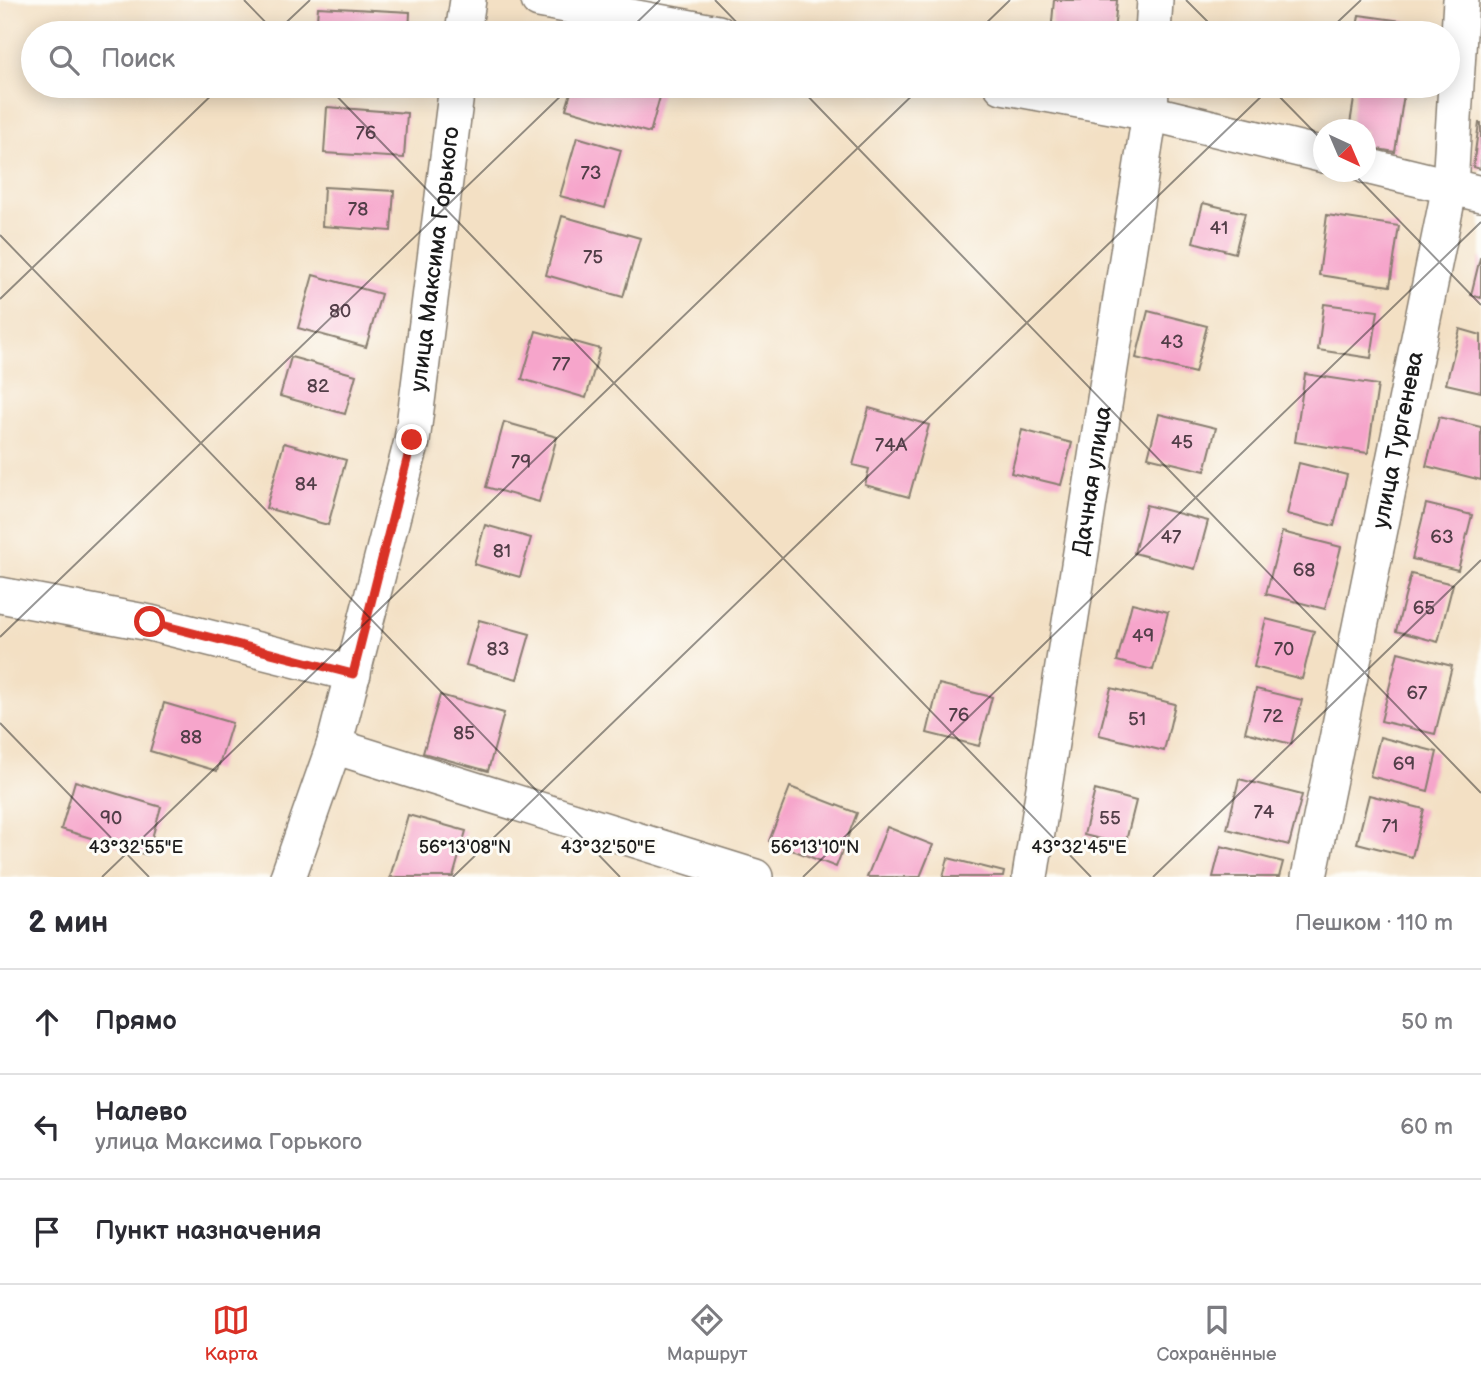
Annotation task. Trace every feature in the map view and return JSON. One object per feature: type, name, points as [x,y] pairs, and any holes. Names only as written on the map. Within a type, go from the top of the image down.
[{"type":"street","points":[[465,21],[468,0]]},
{"type":"street","points":[[539,0],[653,21]]},
{"type":"street","points":[[1154,21],[1155,0]]},
{"type":"street","name":"улица Тургенева","points":[[1309,877],[1465,190],[1461,0]]},
{"type":"street","name":"улица Максима Горького","points":[[288,877],[334,746],[412,440],[455,98]]},
{"type":"street","points":[[1150,99],[1313,152]]},
{"type":"street","name":"Дачная улица","points":[[1030,877],[1150,99]]},
{"type":"street","points":[[1376,168],[1465,190]]},
{"type":"street","points":[[0,595],[150,622],[353,674]]},
{"type":"street","points":[[334,746],[755,877]]},
{"type":"building","points":[[1054,0],[1117,0],[1115,21],[1052,21]]},
{"type":"building","points":[[318,7],[410,12],[410,21],[317,21]]},
{"type":"building","points":[[1359,15],[1403,21],[1358,21]]},
{"type":"building","points":[[569,98],[660,98],[650,133],[566,109]]},
{"type":"building","points":[[1354,98],[1403,98],[1395,152],[1376,149],[1376,119],[1351,119]]},
{"type":"building","points":[[327,107],[407,113],[404,158],[324,153]]},
{"type":"building","points":[[1481,123],[1481,169],[1473,167]]},
{"type":"building","points":[[577,137],[621,150],[605,208],[560,196]]},
{"type":"building","points":[[324,187],[394,191],[391,231],[322,226]]},
{"type":"building","points":[[1203,203],[1245,213],[1235,253],[1193,242]]},
{"type":"building","points":[[1327,215],[1399,226],[1390,286],[1319,275]]},
{"type":"building","points":[[562,216],[640,238],[623,297],[546,275]]},
{"type":"building","points":[[1481,258],[1481,298],[1471,295]]},
{"type":"building","points":[[313,275],[381,294],[366,347],[298,328]]},
{"type":"building","points":[[1324,304],[1378,311],[1371,358],[1318,350]]},
{"type":"building","points":[[1148,311],[1207,326],[1195,373],[1136,358]]},
{"type":"building","points":[[1460,329],[1481,335],[1481,392],[1446,384]]},
{"type":"building","points":[[536,331],[600,349],[586,398],[522,379]]},
{"type":"building","points":[[291,357],[356,375],[345,414],[280,396]]},
{"type":"building","points":[[1305,374],[1378,385],[1368,453],[1295,442]]},
{"type":"building","points":[[869,408],[929,425],[909,497],[865,485],[869,469],[853,465]]},
{"type":"building","points":[[1159,414],[1216,428],[1205,471],[1148,457]]},
{"type":"building","points":[[1439,417],[1481,427],[1481,480],[1426,466]]},
{"type":"building","points":[[504,422],[557,437],[539,502],[486,487]]},
{"type":"building","points":[[1022,430],[1072,443],[1061,485],[1011,473]]},
{"type":"building","points":[[284,443],[346,460],[328,525],[266,508]]},
{"type":"building","points":[[1299,463],[1347,475],[1334,526],[1287,514]]},
{"type":"building","points":[[1426,504],[1472,515],[1458,570],[1412,559]]},
{"type":"building","points":[[1146,505],[1208,521],[1195,569],[1134,553]]},
{"type":"building","points":[[485,525],[531,538],[520,577],[474,564]]},
{"type":"building","points":[[1282,532],[1341,547],[1325,609],[1266,594]]},
{"type":"building","points":[[1411,574],[1453,584],[1438,642],[1396,631]]},
{"type":"building","points":[[1132,603],[1168,612],[1153,670],[1117,661]]},
{"type":"building","points":[[1266,619],[1314,631],[1302,679],[1254,667]]},
{"type":"building","points":[[479,620],[530,634],[517,679],[466,665]]},
{"type":"building","points":[[1398,652],[1452,666],[1435,734],[1381,721]]},
{"type":"building","points":[[939,684],[992,697],[979,746],[927,733]]},
{"type":"building","points":[[1111,688],[1175,704],[1164,751],[1099,735]]},
{"type":"building","points":[[1256,689],[1302,700],[1291,744],[1245,732]]},
{"type":"building","points":[[440,695],[504,713],[488,771],[423,753]]},
{"type":"building","points":[[164,703],[232,723],[217,771],[150,751]]},
{"type":"building","points":[[1380,737],[1437,752],[1428,791],[1370,776]]},
{"type":"building","points":[[1239,779],[1302,795],[1289,845],[1227,829]]},
{"type":"building","points":[[75,781],[161,807],[147,855],[61,829]]},
{"type":"building","points":[[790,787],[857,813],[836,867],[769,841]]},
{"type":"building","points":[[1095,790],[1136,801],[1125,845],[1084,835]]},
{"type":"building","points":[[1369,795],[1424,809],[1412,857],[1357,843]]},
{"type":"building","points":[[408,815],[466,831],[453,877],[390,877]]},
{"type":"building","points":[[887,827],[933,845],[920,877],[867,877]]},
{"type":"building","points":[[1221,846],[1283,862],[1279,877],[1213,877]]},
{"type":"building","points":[[948,858],[1004,872],[1003,877],[943,877]]},
{"type":"route","points":[[150,622],[353,674],[412,440]]}]
